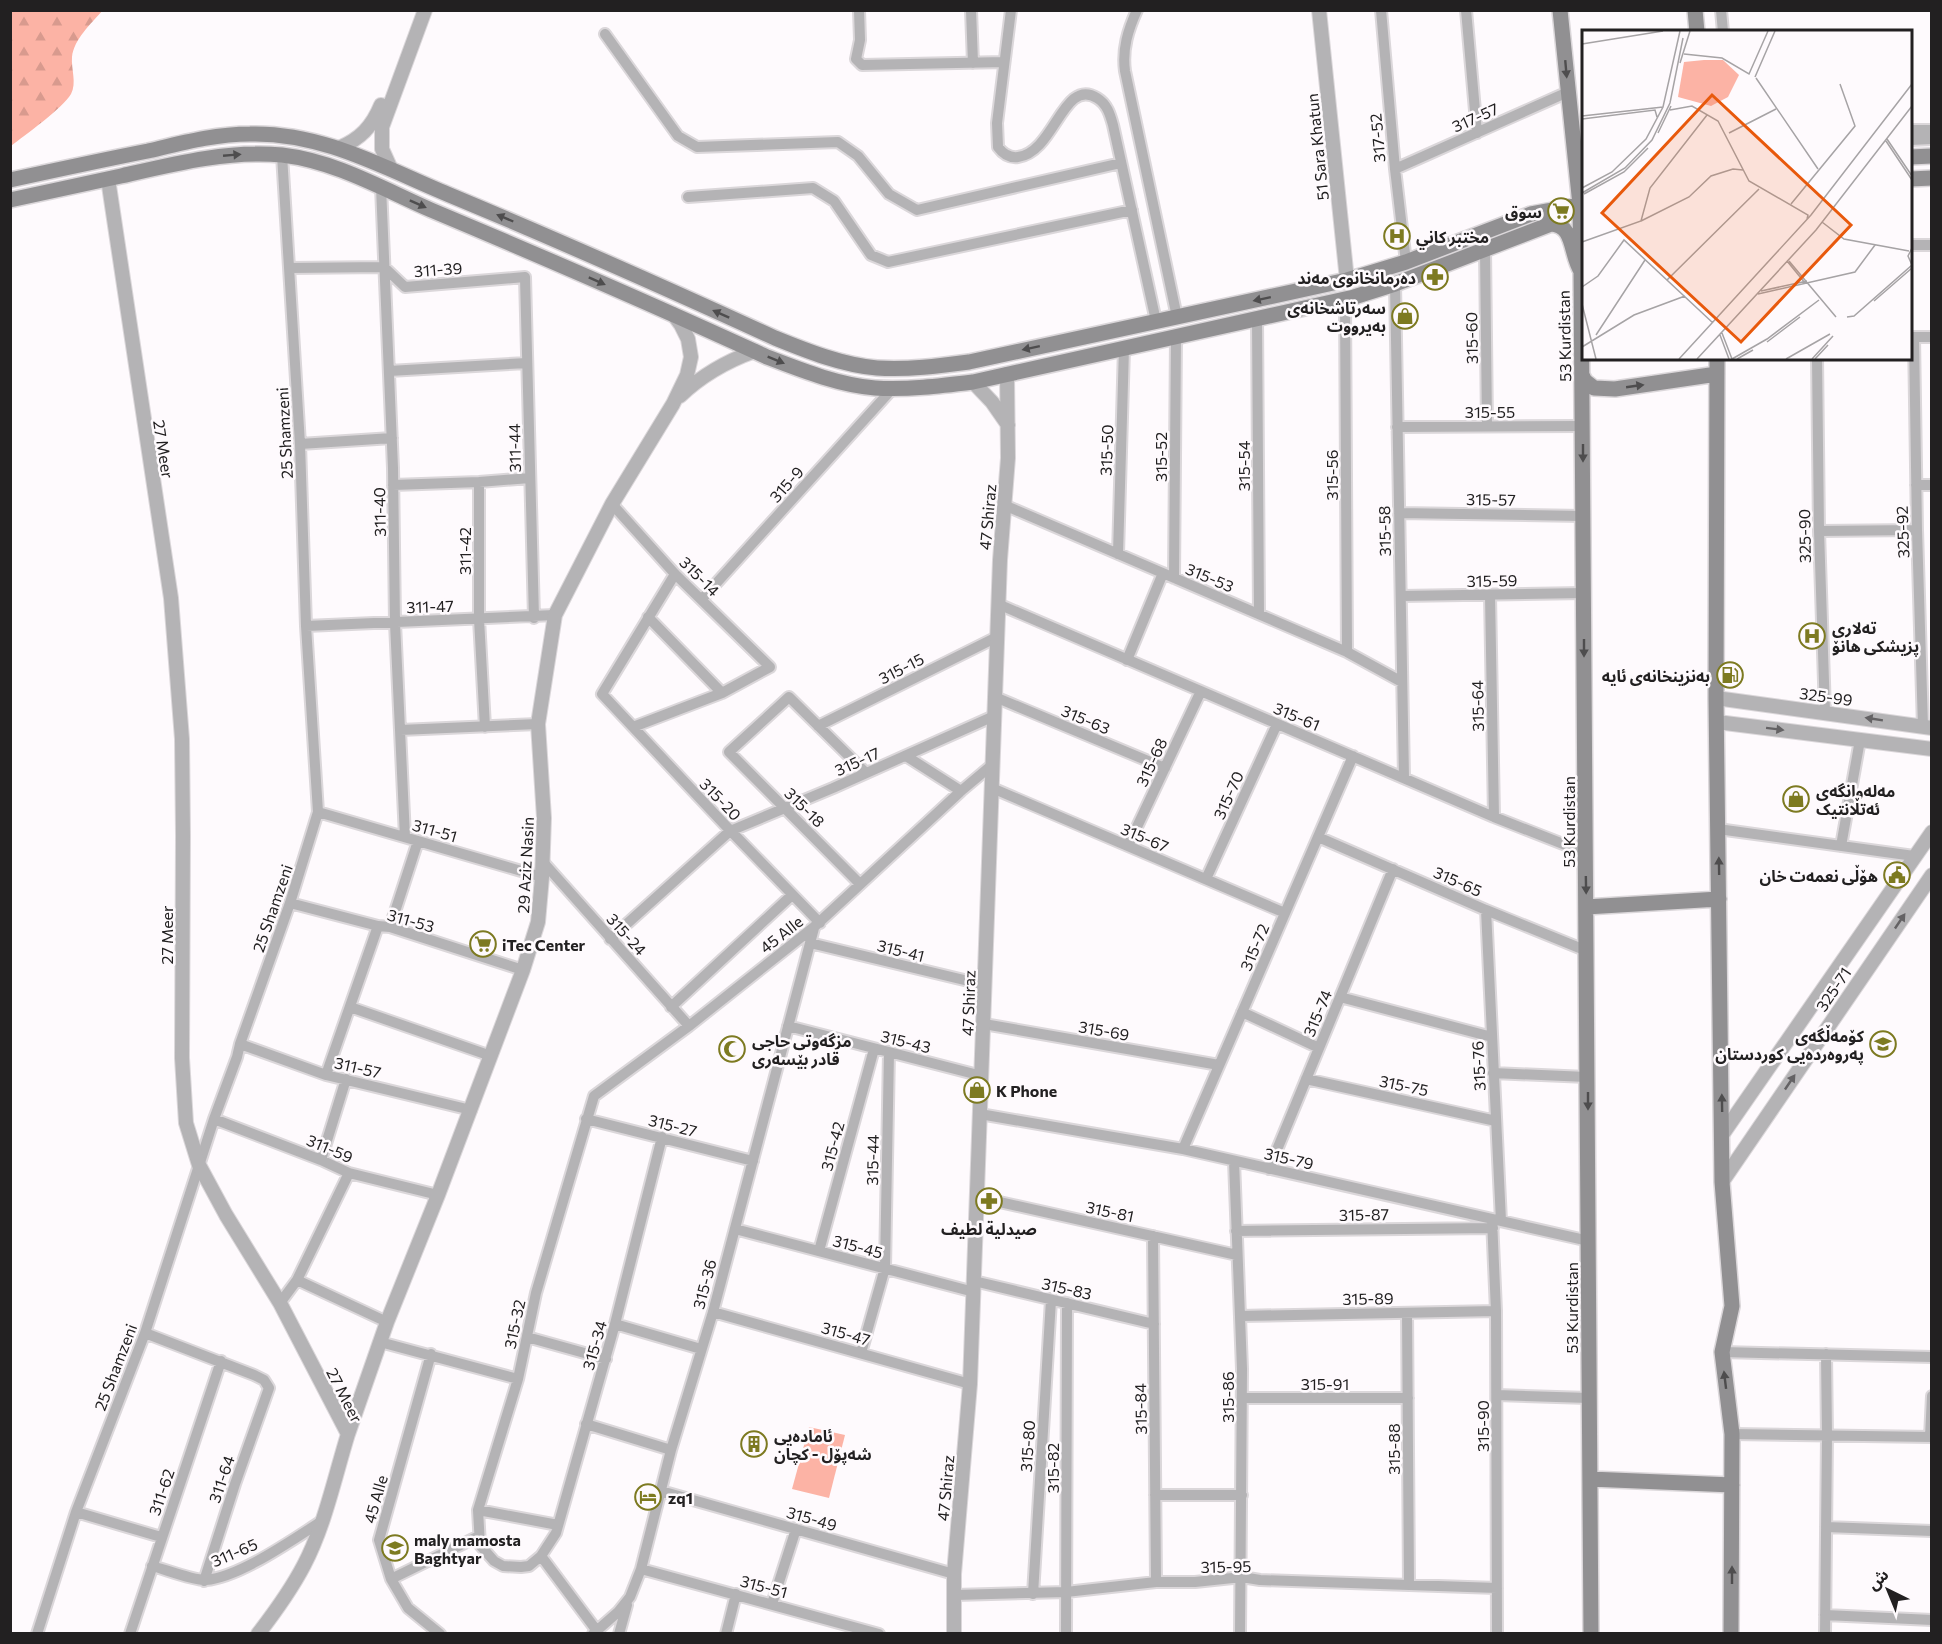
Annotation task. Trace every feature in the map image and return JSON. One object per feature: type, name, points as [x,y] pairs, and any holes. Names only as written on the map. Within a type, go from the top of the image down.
[{"type":"main road","name":"53 Kurdistan","points":[[1560,10],[1580,205],[1591,1634]]},
{"type":"main road","points":[[1695,10],[1697,30]]},
{"type":"main road","points":[[10,180],[224,135],[285,135],[315,141],[391,169],[775,338],[810,352],[875,368],[912,368],[969,362],[1347,280],[1406,262],[1531,214],[1580,205]]},
{"type":"main road","points":[[10,201],[205,159],[251,154],[282,155],[310,160],[381,187],[804,371],[873,388],[913,388],[972,382],[1345,299],[1395,284],[1551,224],[1559,225],[1566,230],[1581,271]]},
{"type":"main road","points":[[1912,157],[1932,156]]},
{"type":"main road","points":[[10,190],[149,160],[205,159]]},
{"type":"main road","points":[[1912,179],[1932,178]]},
{"type":"main road","points":[[1531,214],[1537,221],[1534,230]]},
{"type":"main road","points":[[529,251],[538,232]]},
{"type":"main road","points":[[1067,340],[1070,360]]},
{"type":"main road","points":[[1582,375],[1585,381],[1594,388],[1615,389],[1717,366],[1716,698],[1722,1182],[1732,1306],[1722,1352],[1732,1434],[1731,1634]]},
{"type":"main road","points":[[1586,907],[1719,899]]},
{"type":"main road","points":[[1590,1479],[1732,1485]]},
{"type":"street","points":[[339,148],[362,136],[372,123],[417,10]]},
{"type":"street","points":[[391,169],[382,149],[382,127],[425,10]]},
{"type":"street","points":[[859,10],[860,40],[856,59],[862,65],[1004,62]]},
{"type":"street","points":[[971,10],[973,63]]},
{"type":"street","points":[[1011,10],[996,143],[1000,150],[1014,157],[1028,154],[1046,138],[1070,101],[1078,96],[1089,94],[1100,100],[1108,110],[1156,321]]},
{"type":"street","points":[[1137,10],[1124,51],[1125,71],[1177,317]]},
{"type":"street","name":"51 Sara Khatun","points":[[1319,10],[1347,280]]},
{"type":"street","name":"317-52","points":[[1381,10],[1406,262]]},
{"type":"street","points":[[1466,10],[1477,133]]},
{"type":"street","points":[[1721,10],[1723,30]]},
{"type":"street","points":[[605,34],[678,136],[697,147],[838,142],[858,156],[889,194],[917,210],[1121,164]]},
{"type":"street","name":"317-57","points":[[1395,169],[1568,92]]},
{"type":"street","points":[[1912,130],[1932,130]]},
{"type":"street","points":[[1912,140],[1932,139]]},
{"type":"street","name":"25 Shamzeni","points":[[37,1634],[76,1512],[145,1333],[214,1119],[290,903],[318,812],[306,626],[300,444],[282,155]]},
{"type":"street","name":"27 Meer","points":[[108,179],[171,598],[182,750],[183,1069],[186,1123],[199,1166],[280,1303],[348,1434],[322,1521],[305,1564],[282,1604],[258,1634]]},
{"type":"street","name":"311-40","points":[[381,187],[392,438],[395,622],[405,837]]},
{"type":"street","points":[[688,197],[813,188],[834,201],[871,255],[888,262],[1132,210]]},
{"type":"street","points":[[1912,245],[1932,245]]},
{"type":"street","name":"315-60","points":[[1485,249],[1487,426]]},
{"type":"street","points":[[289,268],[384,267]]},
{"type":"street","name":"311-39","points":[[384,267],[405,287],[525,277]]},
{"type":"street","name":"311-44","points":[[525,277],[534,618]]},
{"type":"street","name":"315-58","points":[[1395,284],[1404,778]]},
{"type":"street","name":"315-56","points":[[1345,299],[1347,652]]},
{"type":"street","name":"29 Aziz Nasin","points":[[348,1434],[387,1322],[471,1110],[523,970],[538,922],[544,818],[538,724],[555,615],[612,504],[673,404],[687,375],[691,357],[690,348],[685,331],[672,314]]},
{"type":"street","name":"315-54","points":[[1257,319],[1258,614]]},
{"type":"street","name":"315-52","points":[[1174,578],[1176,336]]},
{"type":"street","points":[[1912,337],[1932,337]]},
{"type":"street","name":"325-92","points":[[1912,337],[1917,530],[1927,727]]},
{"type":"street","name":"315-50","points":[[1118,554],[1124,348]]},
{"type":"street","name":"29 Aziz Nasin","points":[[673,404],[693,384],[717,368],[755,351]]},
{"type":"street","name":"325-90","points":[[1817,360],[1819,531],[1825,712]]},
{"type":"street","points":[[389,371],[527,363]]},
{"type":"street","name":"47 Shiraz","points":[[954,1634],[954,1574],[970,1384],[994,696],[1008,458],[1007,374]]},
{"type":"street","points":[[972,382],[992,402],[1008,425]]},
{"type":"street","name":"315-9","points":[[702,599],[893,388]]},
{"type":"street","name":"315-55","points":[[1397,427],[1583,426]]},
{"type":"street","points":[[300,444],[392,438]]},
{"type":"street","points":[[393,485],[530,478]]},
{"type":"street","name":"311-42","points":[[479,482],[479,619],[485,727]]},
{"type":"street","points":[[1916,485],[1932,485]]},
{"type":"street","name":"315-14","points":[[612,504],[675,574],[770,667],[722,693]]},
{"type":"street","name":"315-53","points":[[1004,505],[1347,652],[1402,682]]},
{"type":"street","name":"315-57","points":[[1399,513],[1583,516]]},
{"type":"street","points":[[1819,531],[1917,530]]},
{"type":"street","points":[[1127,660],[1163,573]]},
{"type":"street","points":[[633,727],[722,693],[648,617],[675,574]]},
{"type":"street","name":"315-59","points":[[1401,596],[1584,592]]},
{"type":"street","name":"315-64","points":[[1490,595],[1494,817]]},
{"type":"street","name":"315-61","points":[[998,604],[1494,817],[1586,853]]},
{"type":"street","name":"311-47","points":[[306,626],[534,618],[555,615]]},
{"type":"street","name":"315-20","points":[[648,617],[602,694],[792,895],[817,925]]},
{"type":"street","name":"315-15","points":[[818,726],[997,637]]},
{"type":"street","name":"315-68","points":[[1128,846],[1201,691]]},
{"type":"street","name":"315-63","points":[[994,696],[1165,768]]},
{"type":"street","name":"315-18","points":[[818,726],[789,697],[729,752],[860,884]]},
{"type":"street","name":"325-99","points":[[1716,698],[1927,727]]},
{"type":"street","points":[[1740,725],[1737,713],[1744,702]]},
{"type":"street","name":"315-17","points":[[610,939],[730,831],[994,716]]},
{"type":"street","points":[[1717,722],[1932,749]]},
{"type":"street","points":[[400,730],[538,724]]},
{"type":"street","name":"315-70","points":[[1206,879],[1277,724]]},
{"type":"street","points":[[818,726],[867,773]]},
{"type":"street","points":[[1841,846],[1860,740]]},
{"type":"street","points":[[906,756],[960,791]]},
{"type":"street","name":"315-72","points":[[1183,1149],[1353,756]]},
{"type":"street","name":"45 Alle","points":[[586,1119],[594,1096],[689,1026],[817,925],[960,791],[992,765]]},
{"type":"street","name":"315-67","points":[[992,788],[1285,913]]},
{"type":"street","name":"311-51","points":[[318,812],[542,876]]},
{"type":"street","points":[[1718,830],[1914,856]]},
{"type":"street","name":"325-71","points":[[1722,1135],[1932,832]]},
{"type":"street","name":"315-65","points":[[1318,837],[1587,951]]},
{"type":"street","points":[[390,927],[418,841]]},
{"type":"street","name":"315-24","points":[[543,862],[689,1026]]},
{"type":"street","name":"315-74","points":[[1269,1168],[1394,869]]},
{"type":"street","name":"325-71","points":[[1722,1182],[1932,875]]},
{"type":"street","points":[[671,1007],[792,895]]},
{"type":"street","name":"311-53","points":[[290,903],[378,926],[390,927],[523,970]]},
{"type":"street","name":"315-76","points":[[1486,910],[1496,1121],[1495,1223]]},
{"type":"street","name":"315-36","points":[[595,1632],[618,1612],[630,1597],[641,1569],[671,1450],[713,1312],[810,943],[817,925]]},
{"type":"street","points":[[326,1075],[378,926]]},
{"type":"street","name":"315-41","points":[[810,943],[985,985]]},
{"type":"street","points":[[1340,997],[1492,1037]]},
{"type":"street","points":[[350,1007],[491,1056]]},
{"type":"street","points":[[1242,1012],[1319,1048]]},
{"type":"street","name":"315-69","points":[[984,1024],[1219,1065]]},
{"type":"street","name":"315-43","points":[[788,1026],[982,1076]]},
{"type":"street","name":"311-57","points":[[240,1044],[326,1075],[471,1110]]},
{"type":"street","name":"315-42","points":[[819,1251],[874,1048]]},
{"type":"street","name":"315-44","points":[[861,1353],[885,1268],[889,1052]]},
{"type":"street","points":[[1494,1073],[1587,1077]]},
{"type":"street","points":[[321,1160],[346,1079]]},
{"type":"street","name":"315-75","points":[[1306,1079],[1496,1121]]},
{"type":"street","name":"315-79","points":[[980,1114],[1183,1149],[1495,1223],[1589,1241]]},
{"type":"street","name":"311-59","points":[[214,1119],[349,1173],[438,1195]]},
{"type":"street","name":"315-27","points":[[586,1119],[753,1161]]},
{"type":"street","name":"315-32","points":[[479,1536],[478,1510],[518,1379],[536,1293],[586,1119]]},
{"type":"street","name":"315-34","points":[[541,1556],[558,1525],[606,1359],[662,1137]]},
{"type":"street","name":"315-86","points":[[1234,1161],[1242,1398],[1240,1634]]},
{"type":"street","points":[[280,1303],[297,1281],[349,1173]]},
{"type":"street","name":"315-81","points":[[977,1197],[1237,1255]]},
{"type":"street","name":"315-87","points":[[1236,1231],[1495,1223]]},
{"type":"street","name":"315-90","points":[[1495,1223],[1497,1634]]},
{"type":"street","name":"315-45","points":[[735,1229],[885,1268],[974,1287]]},
{"type":"street","name":"315-84","points":[[1153,1236],[1156,1582]]},
{"type":"street","points":[[297,1281],[387,1322]]},
{"type":"street","name":"315-83","points":[[974,1287],[1068,1303],[1154,1324]]},
{"type":"street","name":"315-80","points":[[1033,1594],[1052,1300]]},
{"type":"street","name":"315-82","points":[[1066,1634],[1068,1303]]},
{"type":"street","name":"315-89","points":[[1240,1316],[1496,1311]]},
{"type":"street","name":"315-47","points":[[713,1312],[970,1384]]},
{"type":"street","name":"315-88","points":[[1407,1313],[1409,1585]]},
{"type":"street","points":[[615,1324],[701,1349]]},
{"type":"street","points":[[145,1333],[221,1361]]},
{"type":"street","points":[[527,1337],[606,1359]]},
{"type":"street","points":[[380,1342],[518,1379]]},
{"type":"street","points":[[1722,1352],[1932,1357]]},
{"type":"street","name":"45 Alle","points":[[431,1354],[379,1540],[391,1579],[408,1608],[440,1634]]},
{"type":"street","points":[[1825,1634],[1826,1354]]},
{"type":"street","name":"311-64","points":[[204,1581],[269,1388],[264,1380],[221,1361]]},
{"type":"street","name":"311-62","points":[[130,1634],[221,1361]]},
{"type":"street","points":[[1497,1395],[1589,1398]]},
{"type":"street","points":[[1732,1434],[1931,1437],[1932,1396]]},
{"type":"street","name":"315-91","points":[[1242,1398],[1408,1398]]},
{"type":"street","points":[[586,1424],[671,1450]]},
{"type":"street","name":"315-49","points":[[661,1491],[954,1574]]},
{"type":"street","points":[[1155,1495],[1242,1495]]},
{"type":"street","points":[[478,1510],[558,1525]]},
{"type":"street","points":[[76,1512],[161,1537]]},
{"type":"street","name":"311-65","points":[[152,1566],[204,1581],[254,1563],[322,1521]]},
{"type":"street","points":[[1826,1527],[1932,1531]]},
{"type":"street","points":[[772,1604],[796,1529]]},
{"type":"street","points":[[391,1579],[479,1536],[480,1545],[486,1553],[503,1566],[529,1566],[541,1556],[595,1632]]},
{"type":"street","name":"315-51","points":[[641,1569],[879,1634]]},
{"type":"street","name":"315-95","points":[[955,1595],[1033,1594],[1156,1582],[1242,1578],[1497,1588]]},
{"type":"street","points":[[726,1634],[736,1594]]},
{"type":"street","points":[[618,1634],[630,1597]]},
{"type":"street","points":[[1825,1615],[1932,1620]]},
{"type":"green space","points":[[11,10],[102,11],[84,32],[73,50],[74,85],[67,100],[11,146]]},
{"type":"green space","points":[[809,1427],[845,1435],[829,1498],[792,1489]]},
{"type":"place","name":"سوق","points":[[1561,211]]},
{"type":"place","name":"مختبر كاني","points":[[1397,236]]},
{"type":"place","name":"دەرمانخانوی مەند","points":[[1435,277]]},
{"type":"place","name":"سەرتاشخانەی بەیرووت","points":[[1405,316]]},
{"type":"place","name":"تەلاری پزیشکی هانۆ","points":[[1812,636]]},
{"type":"place","name":"بەنزینخانەی ئایە","points":[[1730,675]]},
{"type":"place","name":"مەلەوانگەی ئەتڵانتیک","points":[[1796,799]]},
{"type":"place","name":"هۆڵی نعمەت خان","points":[[1897,875]]},
{"type":"place","name":"iTec Center","points":[[483,944]]},
{"type":"place","name":"كۆمەڵگەی پەروەردەیی كوردستان","points":[[1883,1044]]},
{"type":"place","name":"مزگەوتی حاجی قادر بێسەری","points":[[732,1049]]},
{"type":"place","name":"K Phone","points":[[977,1090]]},
{"type":"place","name":"صیدلیة لطیف","points":[[989,1201]]},
{"type":"place","name":"ئامادەیی شەپۆل - کچان","points":[[754,1444]]},
{"type":"place","name":"zq1","points":[[648,1497]]},
{"type":"place","name":"maly mamosta Baghtyar","points":[[395,1548]]}]
